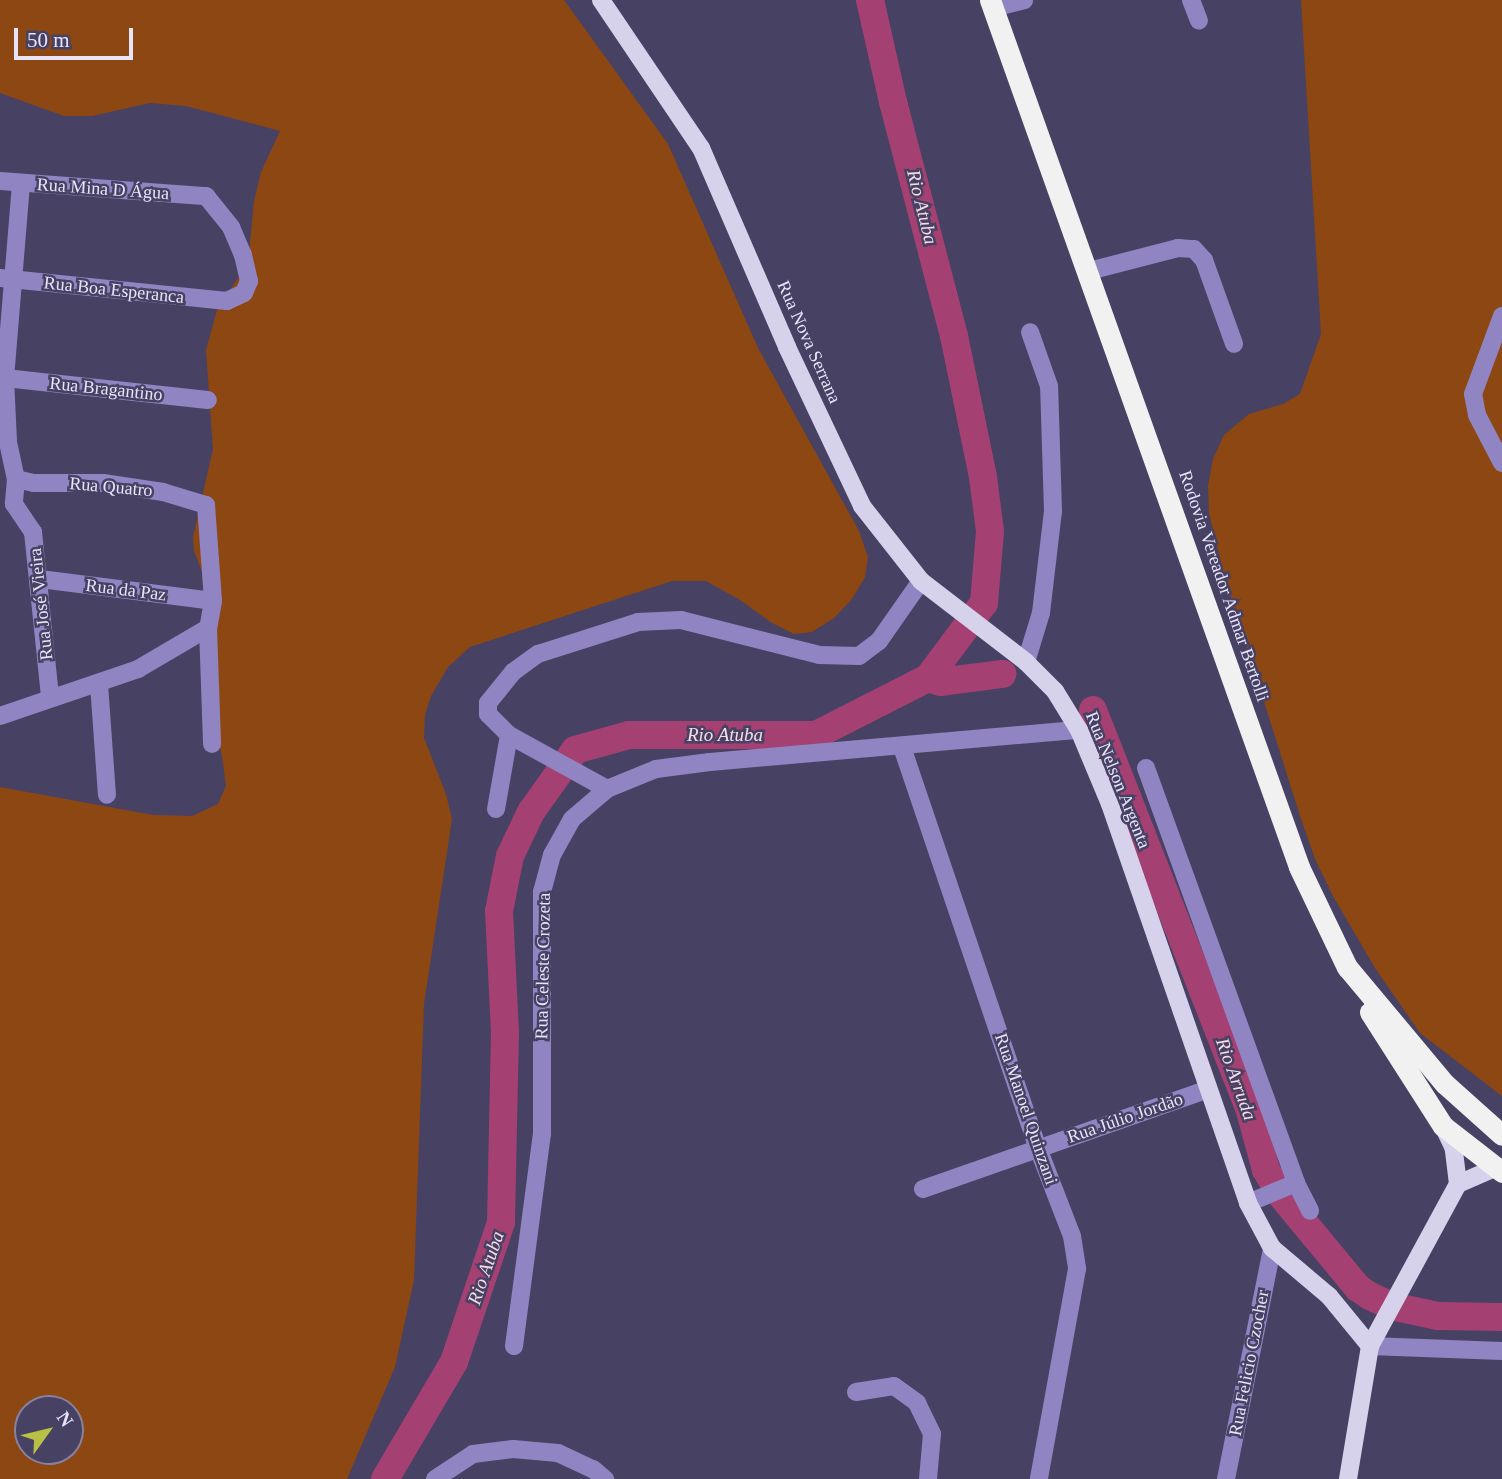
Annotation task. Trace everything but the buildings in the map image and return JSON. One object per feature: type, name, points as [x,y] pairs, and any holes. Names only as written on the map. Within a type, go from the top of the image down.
[{"type":"highway","name":"Rodovia Vereador Admar Bertolli","points":[[991,4],[1089,271],[1299,867],[1347,967],[1445,1084],[1502,1135]]},
{"type":"highway","points":[[1347,967],[1377,1027],[1443,1126],[1499,1170]]},
{"type":"main road","name":"Rua Nova Serrana","points":[[601,0],[701,148],[787,346],[862,506],[928,587],[1026,662]]},
{"type":"main road","name":"Rua Nelson Argenta","points":[[1026,662],[1055,691],[1079,730],[1110,804],[1248,1203],[1272,1248],[1329,1296],[1370,1346]]},
{"type":"main road","points":[[1348,1479],[1370,1346],[1458,1184],[1454,1149],[1443,1126]]},
{"type":"main road","points":[[1458,1184],[1499,1170]]},
{"type":"street","points":[[991,4],[1024,0]]},
{"type":"street","points":[[1191,0],[1199,21]]},
{"type":"street","name":"Rua Mina D Água","points":[[0,181],[206,196],[231,227],[243,255],[248,281],[244,292],[227,301]]},
{"type":"street","name":"Rua José Vieira","points":[[21,184],[6,279],[5,377],[8,442],[16,479],[7,509],[33,532],[40,579],[50,697]]},
{"type":"street","points":[[1089,271],[1178,248],[1194,249],[1204,260],[1234,344]]},
{"type":"street","name":"Rua Boa Esperanca","points":[[6,279],[227,301]]},
{"type":"street","points":[[1502,316],[1473,394],[1477,415],[1502,463]]},
{"type":"street","points":[[1026,662],[1041,612],[1053,511],[1049,386],[1030,332]]},
{"type":"street","name":"Rua Bragantino","points":[[5,377],[208,400]]},
{"type":"street","name":"Rua Quatro","points":[[16,479],[34,483],[103,483],[163,492],[206,505],[213,601]]},
{"type":"street","name":"Rua da Paz","points":[[40,579],[213,601]]},
{"type":"street","points":[[607,789],[579,776],[509,735],[488,714],[488,703],[513,672],[538,654],[638,622],[681,620],[819,655],[859,656],[879,641],[928,587]]},
{"type":"street","points":[[212,744],[208,628],[213,601]]},
{"type":"street","points":[[0,716],[138,669],[208,628]]},
{"type":"street","points":[[99,684],[107,795]]},
{"type":"street","name":"Rua Celeste Crozeta","points":[[514,1346],[542,1133],[542,892],[552,855],[572,819],[607,789],[656,769],[1079,730]]},
{"type":"street","points":[[496,809],[509,735]]},
{"type":"street","name":"Rua Manoel Quinzani","points":[[902,747],[1038,1148],[1072,1236],[1077,1269],[1039,1479]]},
{"type":"street","name":"Rua Nelson Argenta","points":[[1146,768],[1296,1183],[1310,1211]]},
{"type":"street","name":"Rua Júlio Jordão","points":[[923,1189],[1208,1089]]},
{"type":"street","points":[[1248,1203],[1296,1183]]},
{"type":"street","name":"Rua Felicio Czocher","points":[[1226,1479],[1272,1248]]},
{"type":"street","points":[[1370,1346],[1502,1351]]},
{"type":"street","points":[[856,1392],[894,1386],[918,1402],[932,1434],[928,1479]]},
{"type":"street","points":[[435,1479],[473,1454],[513,1448],[558,1453],[593,1469],[605,1479]]},
{"type":"shaded area","points":[[0,0],[564,0],[668,144],[758,348],[859,531],[868,557],[865,577],[852,599],[834,618],[812,632],[794,634],[706,581],[672,581],[470,647],[448,667],[431,696],[425,715],[424,738],[446,794],[452,819],[424,1004],[414,1280],[395,1367],[347,1479],[0,1479],[0,787],[153,815],[192,816],[218,804],[226,786],[222,756],[209,705],[205,580],[194,551],[193,537],[213,449],[206,350],[217,310],[248,263],[254,201],[261,172],[280,131],[186,106],[150,103],[92,116],[64,116],[0,93]]},
{"type":"shaded area","points":[[1301,0],[1502,0],[1502,1096],[1420,1033],[1375,968],[1333,896],[1315,859],[1301,819],[1224,575],[1209,513],[1208,486],[1213,459],[1224,435],[1249,414],[1283,404],[1300,394],[1321,334]]},
{"type":"waterway","name":"Rio Atuba","points":[[385,1479],[454,1362],[501,1222],[505,1033],[499,911],[510,856],[531,812],[575,750],[629,735],[816,735],[928,678],[984,603],[990,531],[983,477],[954,336],[893,102],[870,0]]},
{"type":"waterway","name":"Rio Arruda","points":[[928,678],[940,682],[1002,674]]},
{"type":"waterway","name":"Rio Arruda","points":[[1093,710],[1250,1111],[1266,1170],[1281,1195],[1358,1288],[1370,1296],[1391,1306],[1438,1316],[1502,1317]]}]
